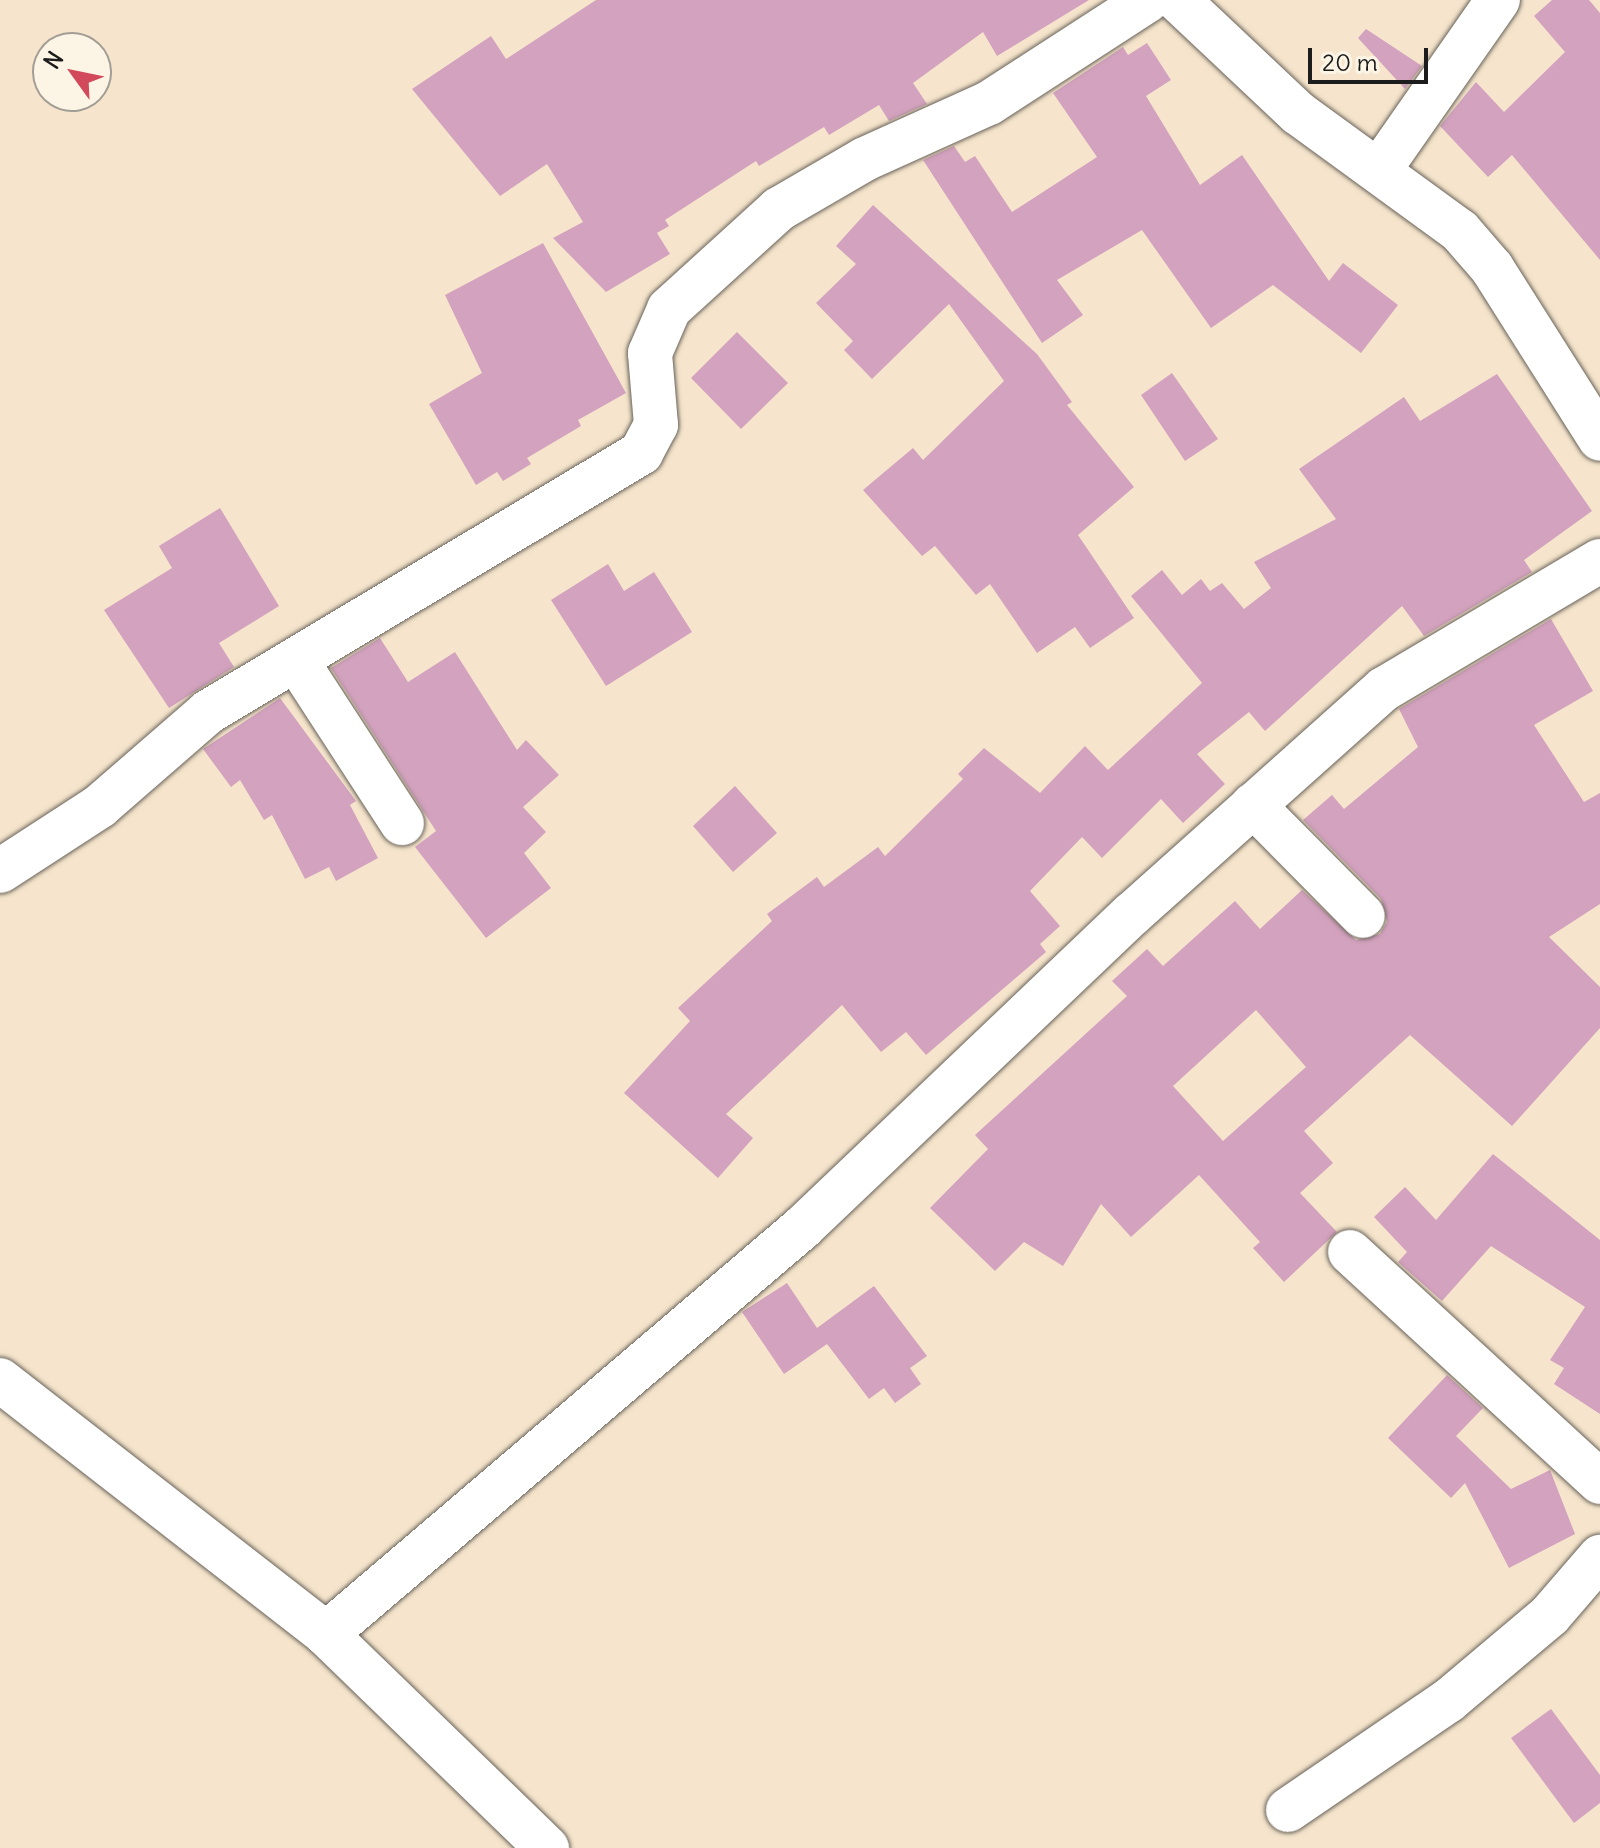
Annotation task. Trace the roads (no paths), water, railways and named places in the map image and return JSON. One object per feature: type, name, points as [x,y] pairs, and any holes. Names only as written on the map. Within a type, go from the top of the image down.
[{"type":"street","points":[[0,871],[100,806],[208,712],[298,663],[641,453],[656,425],[650,353],[669,309],[748,233],[810,188],[1042,72],[1148,0]]},
{"type":"street","points":[[1178,0],[1298,113],[1380,169],[1460,231],[1492,268],[1600,439]]},
{"type":"street","points":[[1380,169],[1498,0]]},
{"type":"street","points":[[326,1634],[803,1227],[1253,805],[1407,672],[1600,561]]},
{"type":"street","points":[[298,663],[402,823]]},
{"type":"street","points":[[1253,805],[1363,916]]},
{"type":"street","points":[[1350,1252],[1600,1482]]},
{"type":"street","points":[[0,1380],[326,1634],[547,1848]]},
{"type":"street","points":[[1288,1810],[1498,1661],[1600,1557]]}]
